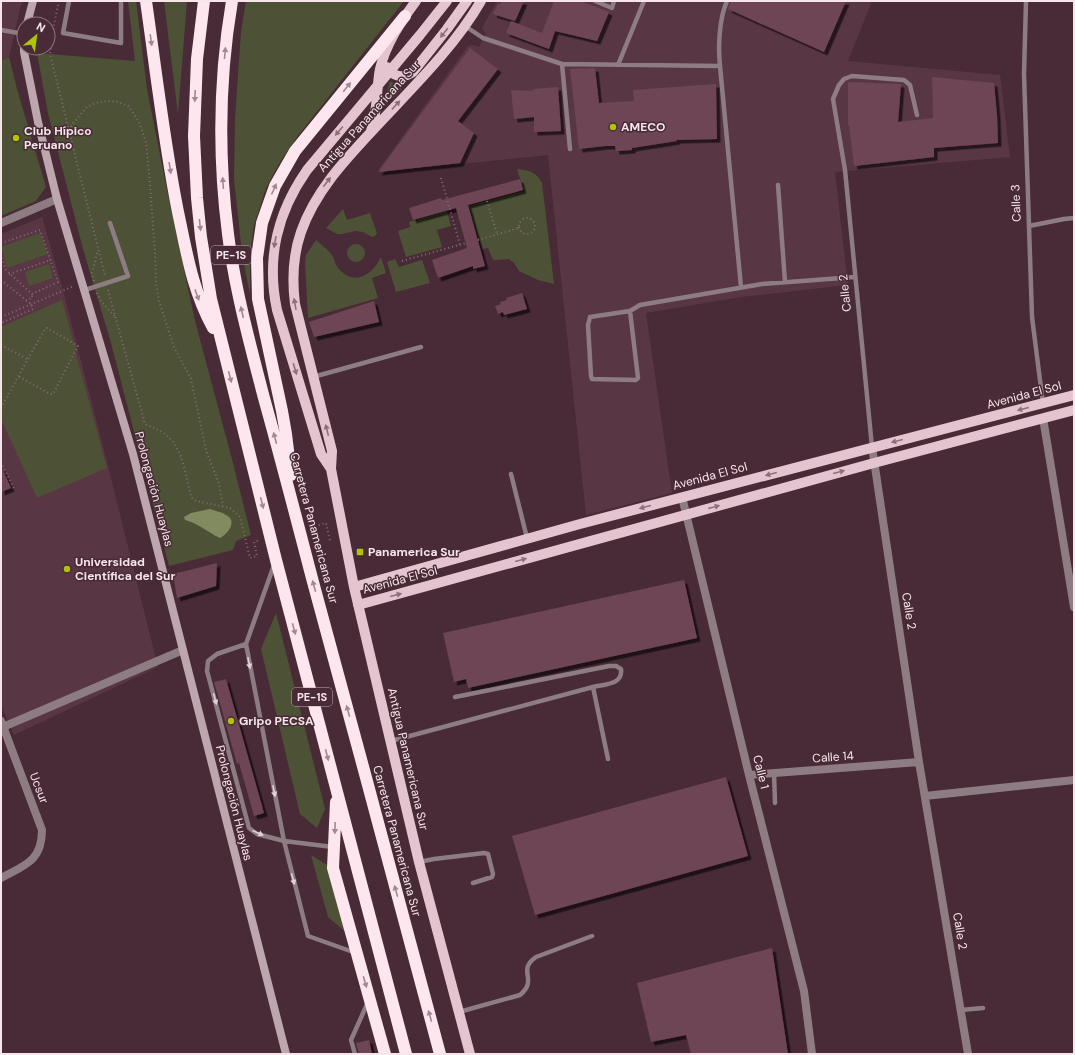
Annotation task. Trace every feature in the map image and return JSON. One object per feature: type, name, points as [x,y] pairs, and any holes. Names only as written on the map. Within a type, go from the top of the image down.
[{"type":"highway","points":[[146,1],[171,176],[189,266],[200,303],[220,339]]},
{"type":"highway","name":"PE-1S","points":[[204,1],[194,113],[195,159],[205,268],[220,339],[276,560],[406,1054]]},
{"type":"highway","name":"Carretera Panamericana Sur","points":[[232,1],[225,51],[221,125],[222,162],[228,236],[237,288],[292,502],[440,1054]]},
{"type":"highway","points":[[292,502],[286,434],[258,299],[257,258],[262,223],[275,186],[295,152],[405,16]]},
{"type":"highway","points":[[336,789],[333,868],[386,1054]]},
{"type":"main road","points":[[370,134],[376,110],[380,69],[385,55],[405,16],[416,1]]},
{"type":"main road","name":"Antigua Panamericana Sur","points":[[331,469],[321,454],[277,310],[274,285],[273,254],[280,221],[295,187],[317,156],[364,102],[447,1]]},
{"type":"main road","points":[[385,55],[387,66],[393,74],[402,77],[413,72],[467,1]]},
{"type":"main road","name":"Antigua Panamericana Sur","points":[[470,1054],[419,862],[358,605],[331,469],[332,451],[295,304],[293,284],[296,250],[300,232],[321,191],[340,166],[414,87],[465,26],[481,1]]},
{"type":"main road","name":"Avenida El Sol","points":[[354,587],[682,497],[1074,395]]},
{"type":"main road","name":"Avenida El Sol","points":[[358,605],[874,463],[1074,410]]},
{"type":"street","points":[[29,16],[33,1]]},
{"type":"street","name":"Prolongación Huaylas","points":[[25,56],[38,122],[57,199],[133,454],[286,1054]]},
{"type":"street","points":[[1,223],[57,199]]},
{"type":"street","points":[[1043,418],[1074,607]]},
{"type":"street","name":"Calle 2","points":[[872,447],[925,796],[968,1054]]},
{"type":"street","name":"Calle 1","points":[[682,497],[749,775],[804,991],[812,1054]]},
{"type":"street","points":[[2,724],[183,650]]},
{"type":"street","name":"Ucsur","points":[[1,878],[29,862],[39,853],[42,841],[42,830],[2,724]]},
{"type":"street","name":"Calle 14","points":[[749,775],[920,762]]},
{"type":"street","points":[[925,796],[1074,780]]},
{"type":"lane","points":[[69,1],[63,33],[121,43],[121,1]]},
{"type":"lane","points":[[595,1],[612,8],[614,1]]},
{"type":"lane","points":[[618,65],[644,1]]},
{"type":"lane","points":[[727,1],[723,10],[718,53],[741,288]]},
{"type":"lane","name":"Calle 3","points":[[1026,1],[1024,74],[1032,317],[1043,404]]},
{"type":"lane","points":[[465,26],[483,38],[562,64],[720,66]]},
{"type":"lane","points":[[1,30],[16,33]]},
{"type":"lane","points":[[562,64],[570,149]]},
{"type":"lane","name":"Calle 2","points":[[872,447],[845,170],[833,99],[839,85],[844,79],[852,76],[904,80],[910,85],[917,115]]},
{"type":"lane","points":[[778,185],[785,282]]},
{"type":"lane","points":[[1029,226],[1064,218],[1074,218]]},
{"type":"lane","points":[[83,287],[106,283],[128,276],[110,223]]},
{"type":"lane","points":[[630,311],[638,378],[636,380],[592,379],[588,325],[590,317],[630,311],[640,305],[741,288],[785,282],[855,277]]},
{"type":"lane","points":[[313,377],[421,347]]},
{"type":"lane","points":[[511,474],[527,539]]},
{"type":"lane","points":[[276,560],[246,644],[284,841],[308,936],[357,954]]},
{"type":"lane","points":[[246,644],[217,654],[208,661],[207,671],[249,828],[256,834],[284,841],[334,847]]},
{"type":"lane","points":[[391,741],[616,682],[622,675],[621,669],[616,666],[609,666],[455,697]]},
{"type":"lane","points":[[593,687],[608,760]]},
{"type":"lane","points":[[774,773],[775,803]]},
{"type":"lane","points":[[419,862],[452,856],[488,854],[493,874],[492,877],[473,883]]},
{"type":"lane","points":[[459,1012],[520,995],[526,990],[529,984],[526,970],[529,961],[592,936]]},
{"type":"lane","points":[[355,1054],[351,1040],[370,999]]},
{"type":"lane","points":[[961,1010],[983,1008]]},
{"type":"path","points":[[59,1],[50,54],[106,283],[145,424],[166,434],[180,454],[192,498],[196,501],[230,508],[240,517],[250,558],[257,556],[254,542]]},
{"type":"path","points":[[69,131],[74,122],[87,108],[94,103],[108,101],[118,102],[128,106],[140,124],[146,143],[155,252],[156,283],[159,301],[174,347],[191,380],[206,450],[219,484],[223,506]]},
{"type":"path","points":[[440,178],[460,245]]},
{"type":"path","points":[[488,201],[497,234]]},
{"type":"path","points":[[524,218],[532,219],[535,223],[533,232],[528,234],[522,233],[519,228],[519,223],[524,218]]},
{"type":"path","points":[[478,240],[519,228]]},
{"type":"path","points":[[1,243],[40,230],[58,282],[32,294],[32,298],[26,301]]},
{"type":"path","points":[[402,261],[466,243]]},
{"type":"path","points":[[1,255],[6,270],[9,274],[32,294]]},
{"type":"path","points":[[9,274],[51,260]]},
{"type":"path","points":[[1,317],[31,304],[83,287],[93,278]]},
{"type":"path","points":[[1,280],[31,304],[33,309],[1,323]]},
{"type":"path","points":[[1,408],[18,376],[45,328],[78,346],[54,394],[50,394],[18,376]]},
{"type":"path","points":[[1,345],[28,359]]},
{"type":"path","points":[[1,462],[14,489]]},
{"type":"path","points":[[326,523],[330,541]]},
{"type":"shaded area","points":[[1,1],[22,1],[19,16],[16,16],[16,27],[9,57],[1,61]]},
{"type":"shaded area","points":[[128,1],[136,1],[147,89],[195,321],[251,535],[236,541],[233,550],[169,566],[111,343],[83,249],[48,113],[38,56],[56,56],[56,55],[135,61]]},
{"type":"shaded area","points":[[164,1],[187,1],[178,114]]},
{"type":"shaded area","points":[[246,1],[404,1],[297,137],[280,162],[266,188],[254,225],[250,254],[250,295],[242,253],[234,179],[235,119],[241,32]]},
{"type":"shaded area","name":"AMECO","points":[[497,1],[872,1],[848,61],[1000,75],[1010,157],[835,172],[848,285],[741,297],[646,313],[672,493],[586,515],[548,155],[384,172],[379,169],[468,46],[472,45],[479,47],[486,34],[482,28]]},
{"type":"shaded area","name":"Club Hípico Peruano","points":[[9,57],[46,187],[36,201],[1,216],[1,61]]},
{"type":"shaded area","points":[[390,81],[402,89],[386,104],[384,103]]},
{"type":"shaded area","points":[[517,169],[532,172],[538,176],[542,183],[554,284],[538,280],[519,271],[514,263],[509,259],[494,260],[488,248],[482,249],[469,206],[524,191]]},
{"type":"shaded area","points":[[343,209],[347,220],[370,213],[377,233],[375,236],[372,237],[363,232],[356,231],[337,234],[326,228]]},
{"type":"shaded area","points":[[447,211],[451,226],[437,230],[442,247],[406,257],[398,231],[410,227],[409,222]]},
{"type":"shaded area","name":"Universidad Científica del Sur","points":[[42,217],[61,283],[158,667],[14,735],[1,705],[1,234]]},
{"type":"shaded area","points":[[40,233],[48,254],[7,268],[1,247]]},
{"type":"shaded area","points":[[316,240],[331,253],[339,269],[351,277],[357,278],[368,273],[378,263],[381,257],[386,273],[372,278],[378,298],[308,318],[305,261],[306,255]]},
{"type":"shaded area","points":[[356,244],[362,247],[365,253],[362,259],[356,262],[350,259],[347,253],[350,247]]},
{"type":"shaded area","points":[[395,259],[399,267],[422,260],[430,283],[396,292],[387,262]]},
{"type":"shaded area","points":[[49,264],[53,278],[29,286],[25,272]]},
{"type":"shaded area","points":[[62,300],[74,344],[77,346],[75,350],[107,468],[37,498],[3,423],[1,424],[1,327]]},
{"type":"shaded area","points":[[210,509],[230,518],[231,524],[229,531],[220,538],[194,523],[185,520],[184,517],[191,513]]},
{"type":"shaded area","points":[[276,613],[325,809],[317,828],[300,814],[261,649]]},
{"type":"shaded area","points":[[311,855],[327,865],[348,934],[328,917]]},
{"type":"building","points":[[502,1],[524,1],[515,21],[493,14],[498,4]]},
{"type":"building","points":[[554,1],[580,1],[609,12],[597,41],[555,31],[549,49],[506,33],[511,21],[542,33]]},
{"type":"building","points":[[731,1],[846,1],[824,52],[728,9]]},
{"type":"building","points":[[470,48],[498,69],[458,121],[474,133],[460,163],[378,172]]},
{"type":"building","points":[[595,68],[599,103],[634,101],[633,90],[716,84],[717,139],[676,140],[677,141],[632,148],[632,150],[616,151],[615,146],[579,149],[570,69]]},
{"type":"building","points":[[932,77],[994,83],[998,143],[934,148],[934,157],[854,166],[848,125],[848,82],[901,84],[898,122],[933,118]]},
{"type":"building","points":[[558,87],[561,131],[534,132],[534,117],[514,119],[511,90],[533,91],[533,89]]},
{"type":"building","points":[[520,179],[523,190],[468,205],[485,266],[473,269],[473,266],[438,278],[432,260],[467,248],[456,208],[413,220],[409,208],[441,198],[442,200]]},
{"type":"building","points":[[522,293],[527,309],[504,315],[503,312],[498,314],[495,306],[501,304],[500,302],[507,300],[506,298]]},
{"type":"building","points":[[374,301],[379,322],[314,337],[309,322]]},
{"type":"building","points":[[1,466],[11,488],[1,492]]},
{"type":"building","points":[[217,563],[216,586],[177,598],[173,574]]},
{"type":"building","points":[[684,580],[697,638],[468,688],[466,679],[454,682],[443,633]]},
{"type":"building","name":"Gripo PECSA","points":[[226,679],[264,813],[254,816],[239,763],[237,764],[214,682]]},
{"type":"building","points":[[726,777],[748,856],[535,915],[512,836]]},
{"type":"building","points":[[772,948],[788,1054],[691,1054],[686,1035],[651,1042],[637,983]]},
{"type":"building","points":[[369,1040],[372,1054],[359,1054],[356,1043]]},
{"type":"place","name":"AMECO","points":[[613,127]]},
{"type":"place","name":"Club Hípico Peruano","points":[[16,138]]},
{"type":"place","name":"Panamerica Sur","points":[[360,552]]},
{"type":"place","name":"Universidad Científica del Sur","points":[[67,569]]},
{"type":"place","name":"Gripo PECSA","points":[[231,721]]}]
